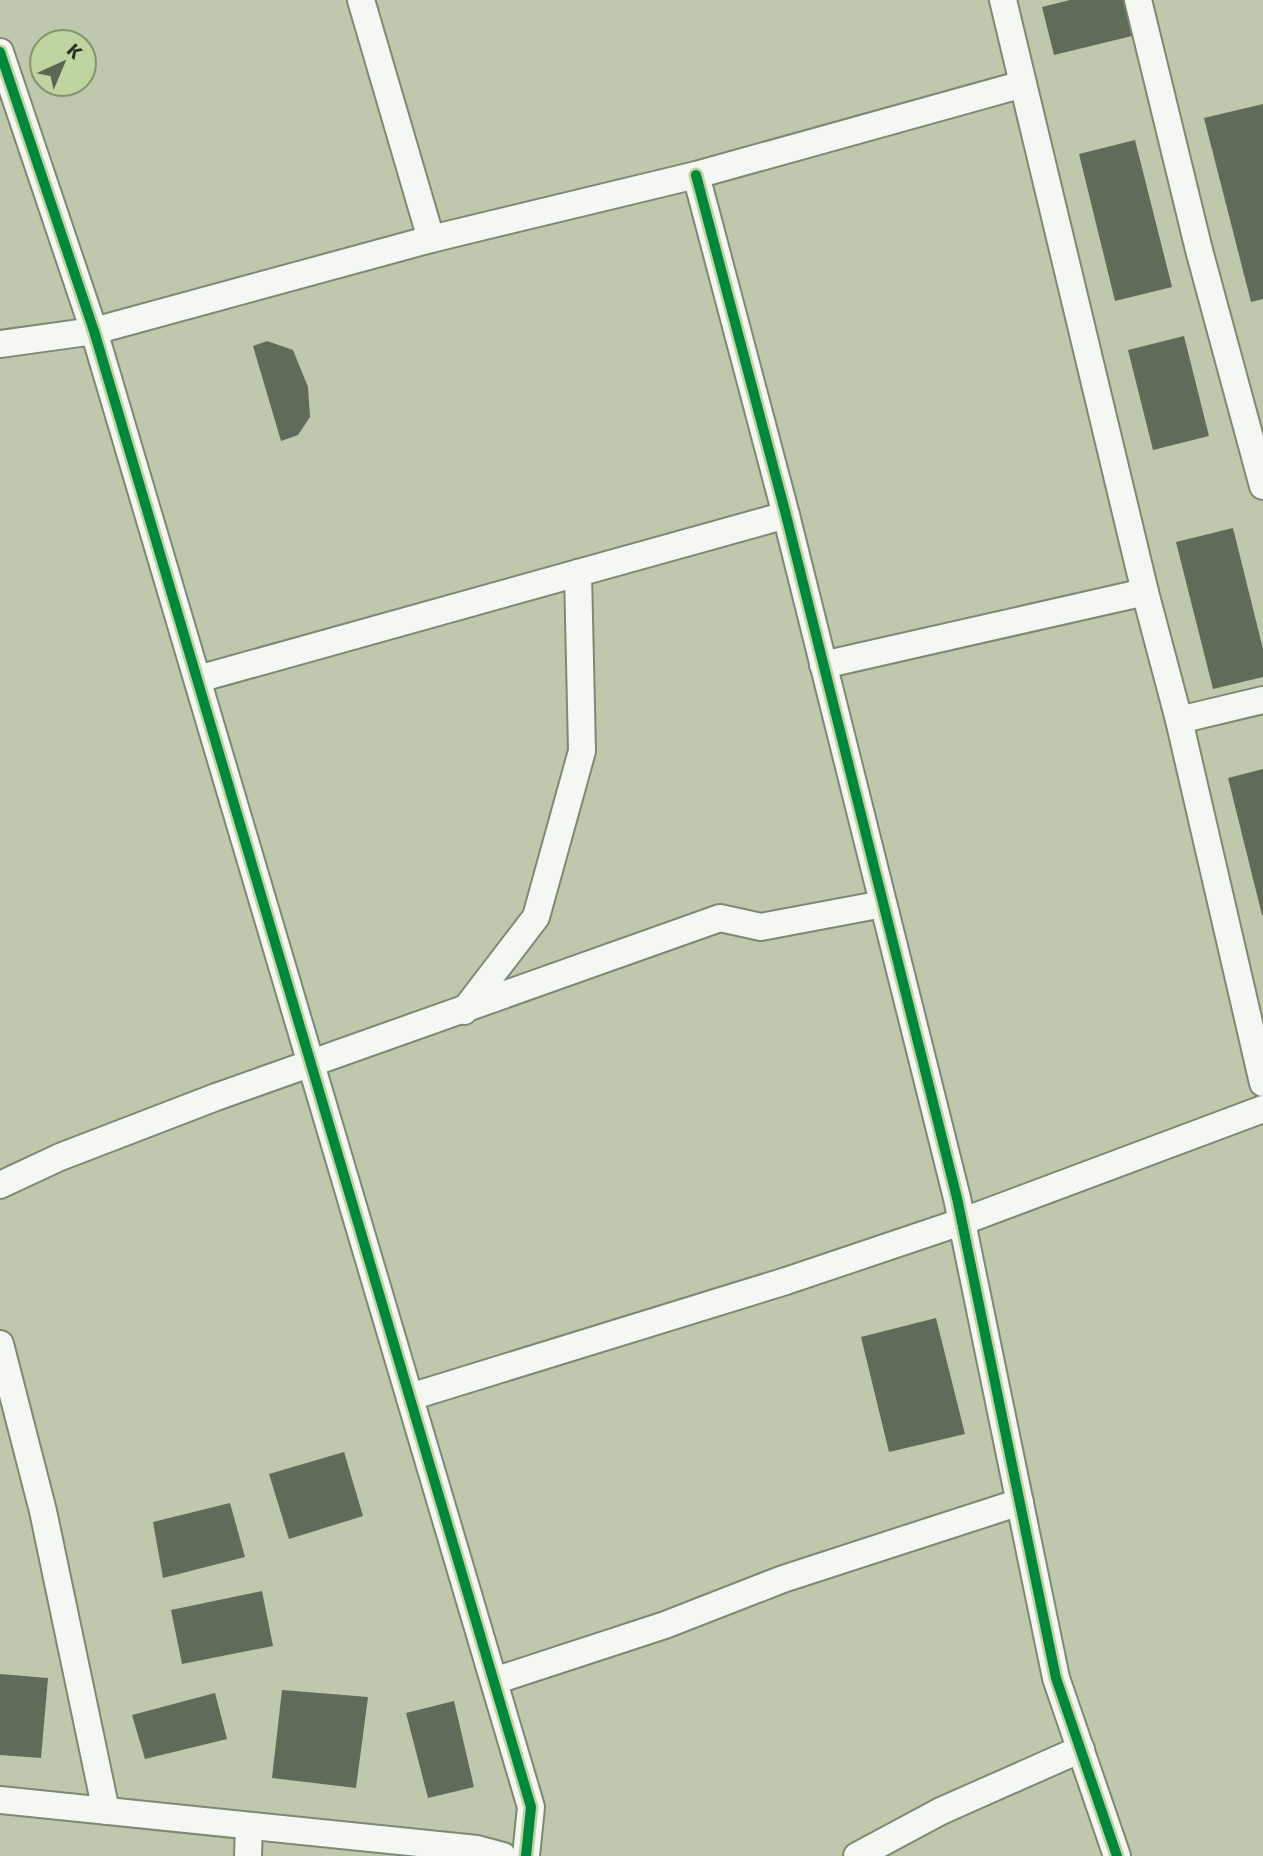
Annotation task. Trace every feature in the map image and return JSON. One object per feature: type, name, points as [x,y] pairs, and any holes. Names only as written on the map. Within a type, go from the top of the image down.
[{"type":"street","points":[[361,0],[430,239]]},
{"type":"street","points":[[1003,0],[1145,592],[1179,720],[1263,1083]]},
{"type":"street","points":[[1138,0],[1199,250],[1263,486]]},
{"type":"street","points":[[0,52],[94,331],[531,1807],[526,1856]]},
{"type":"street","points":[[0,344],[94,331],[430,239],[696,175],[1023,84]]},
{"type":"street","points":[[696,175],[786,515],[961,1222],[1056,1678],[1117,1856]]},
{"type":"street","points":[[198,679],[786,515]]},
{"type":"street","points":[[464,1011],[536,917],[582,751],[579,573]]},
{"type":"street","points":[[823,665],[1145,592]]},
{"type":"street","points":[[1179,720],[1263,700]]},
{"type":"street","points":[[0,1185],[60,1157],[720,918],[761,927],[883,904]]},
{"type":"street","points":[[410,1397],[786,1281],[961,1222],[1263,1109]]},
{"type":"street","points":[[1,1349],[43,1511],[106,1811]]},
{"type":"street","points":[[494,1681],[665,1625],[783,1579],[1020,1502]]},
{"type":"street","points":[[857,1856],[941,1811],[1081,1749]]},
{"type":"street","points":[[0,1800],[477,1849],[503,1856]]},
{"type":"street","points":[[248,1856],[249,1826]]},
{"type":"building","points":[[1070,0],[1128,0],[1136,35],[1054,55],[1042,7]]},
{"type":"building","points":[[1263,104],[1263,299],[1251,302],[1204,118]]},
{"type":"building","points":[[1135,140],[1172,287],[1115,301],[1079,154]]},
{"type":"building","points":[[1184,336],[1209,436],[1153,450],[1128,350]]},
{"type":"building","points":[[267,341],[293,350],[308,387],[310,417],[298,435],[281,441],[253,346]]},
{"type":"building","points":[[1233,528],[1263,649],[1263,677],[1213,689],[1176,542]]},
{"type":"building","points":[[1263,769],[1263,915],[1262,915],[1228,778]]},
{"type":"building","points":[[936,1318],[965,1434],[889,1452],[861,1337]]},
{"type":"building","points":[[344,1452],[363,1516],[289,1539],[269,1474]]},
{"type":"building","points":[[230,1503],[245,1557],[163,1578],[153,1522]]},
{"type":"building","points":[[262,1591],[273,1646],[182,1664],[171,1610]]},
{"type":"building","points":[[0,1674],[48,1678],[41,1758],[0,1755]]},
{"type":"building","points":[[282,1690],[368,1697],[356,1788],[272,1778]]},
{"type":"building","points":[[215,1693],[227,1739],[145,1759],[132,1715]]},
{"type":"building","points":[[454,1701],[474,1787],[428,1798],[406,1713]]},
{"type":"cycle path","points":[[0,52],[94,331],[531,1807],[526,1856]]},
{"type":"cycle path","points":[[696,175],[786,515],[957,1198],[1056,1678],[1117,1856]]}]
